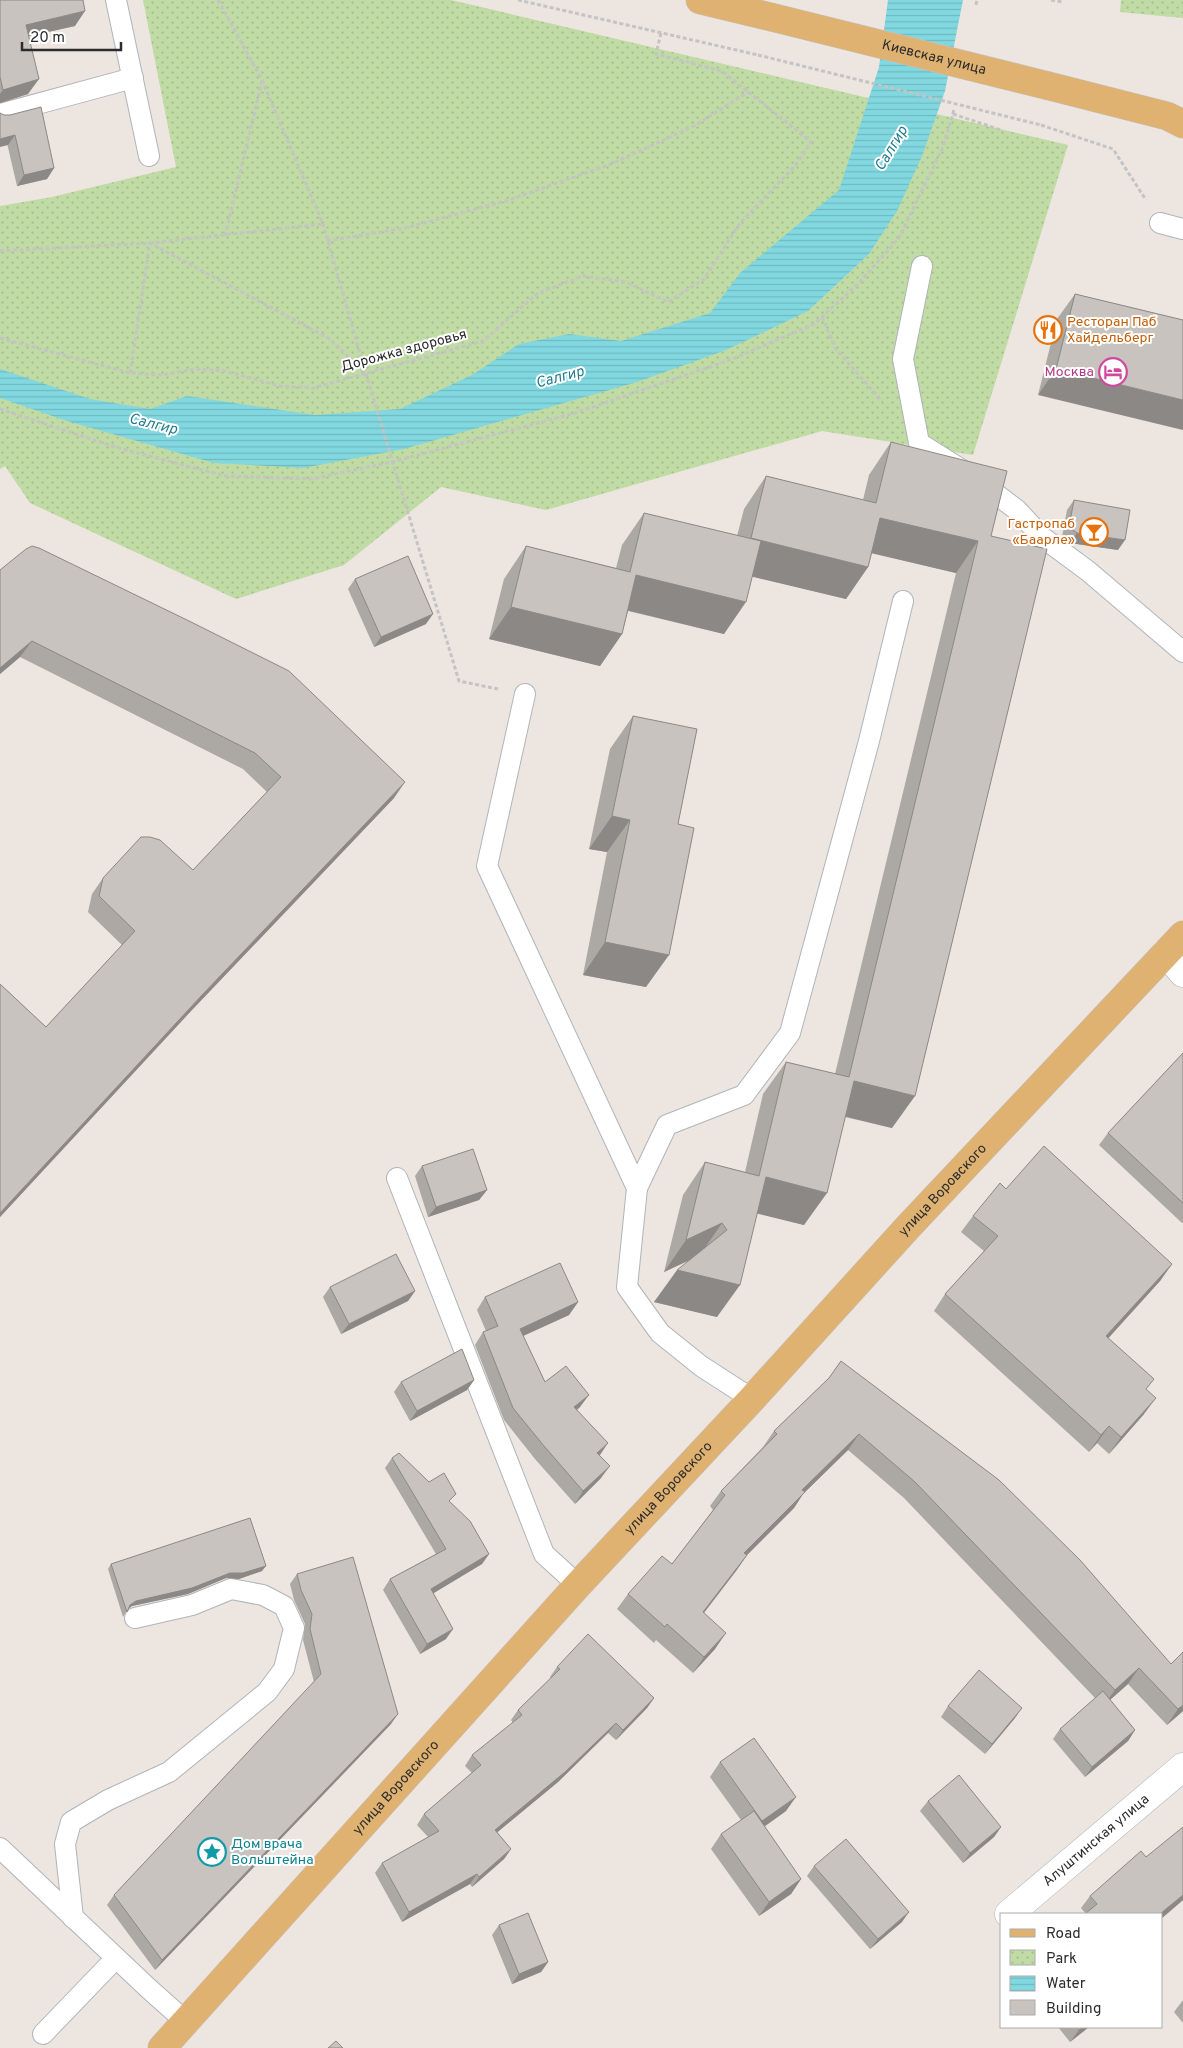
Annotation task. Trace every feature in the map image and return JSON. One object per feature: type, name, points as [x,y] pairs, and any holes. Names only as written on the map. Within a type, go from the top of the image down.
[{"type":"main road","name":"Киевская улица","points":[[700,0],[1178,118]]},
{"type":"main road","name":"улица Воровского","points":[[162,2048],[578,1585],[752,1399],[908,1227],[1177,954]]},
{"type":"street","name":"Алуштинская улица","points":[[1009,1913],[1183,1767]]},
{"type":"lane","points":[[116,0],[149,156]]},
{"type":"lane","points":[[0,114],[133,78]]},
{"type":"lane","points":[[1160,223],[1183,229]]},
{"type":"lane","points":[[922,266],[903,359],[919,443],[975,478],[1017,510],[1042,537],[1088,571],[1183,652]]},
{"type":"lane","points":[[752,1399],[701,1366],[660,1333],[628,1287],[637,1188],[667,1125],[744,1095],[790,1034],[903,601]]},
{"type":"lane","points":[[526,694],[487,866],[637,1188]]},
{"type":"lane","points":[[397,1178],[544,1554],[578,1585]]},
{"type":"lane","points":[[73,1918],[65,1844],[71,1822],[108,1800],[169,1772],[260,1698],[284,1669],[294,1628],[284,1606],[263,1595],[230,1589],[192,1605],[134,1618]]},
{"type":"lane","points":[[0,1848],[185,2021]]},
{"type":"lane","points":[[43,2034],[116,1958]]},
{"type":"path","points":[[218,0],[262,80],[323,224],[392,462],[459,681],[526,694]]},
{"type":"path","points":[[518,0],[758,55],[1041,125],[1113,149],[1160,223]]},
{"type":"path","points":[[976,5],[977,0]]},
{"type":"path","points":[[1051,0],[1064,2]]},
{"type":"path","points":[[328,241],[404,228],[509,200],[610,164],[694,126],[748,92],[722,71],[656,54],[661,33]]},
{"type":"path","points":[[225,236],[262,80]]},
{"type":"path","name":"Дорожка здоровья","points":[[0,338],[130,373],[162,375],[194,368],[225,371],[280,386],[312,388],[484,341],[538,293],[583,276],[626,282],[668,302],[704,279],[740,223],[794,166],[811,142],[748,92]]},
{"type":"path","points":[[0,408],[115,447],[225,476],[312,480],[392,462],[576,413],[730,360],[814,324],[858,284],[899,238],[943,146],[954,108]]},
{"type":"path","points":[[953,114],[1002,130]]},
{"type":"path","points":[[0,251],[150,243],[323,224]]},
{"type":"path","points":[[150,243],[330,339],[366,374]]},
{"type":"path","points":[[130,373],[150,243]]},
{"type":"path","points":[[822,317],[836,350],[887,407]]},
{"type":"green space","points":[[143,0],[451,0],[1068,145],[973,455],[822,431],[546,510],[441,487],[344,565],[236,599],[30,503],[5,466],[0,469],[0,206],[52,197],[176,167]]},
{"type":"green space","points":[[1121,0],[1183,0],[1183,18],[1120,12]]},
{"type":"water","name":"Салгир","points":[[888,0],[963,0],[945,91],[922,156],[897,211],[869,254],[808,311],[726,350],[637,382],[404,449],[303,468],[214,463],[67,421],[0,398],[0,369],[90,399],[150,409],[187,396],[315,415],[400,409],[472,375],[519,344],[569,334],[621,341],[710,313],[740,273],[839,190],[879,67]]},
{"type":"building","points":[[0,0],[83,0],[85,11],[26,25],[39,79],[3,90],[0,77]]},
{"type":"building","points":[[41,107],[54,168],[24,175],[15,135],[0,139],[0,113],[10,115]]},
{"type":"building","points":[[1075,294],[1183,320],[1183,400],[1056,369]]},
{"type":"building","points":[[891,442],[1007,471],[991,536],[1047,549],[915,1096],[854,1081],[827,1193],[766,1177],[740,1285],[677,1270],[727,1230],[722,1223],[686,1240],[705,1162],[759,1176],[786,1062],[849,1077],[978,541],[880,518],[868,567],[751,538],[766,476],[876,503]]},
{"type":"building","points":[[1074,500],[1130,510],[1125,540],[1077,533],[1069,527]]},
{"type":"building","points":[[644,513],[761,541],[746,602],[636,575],[622,634],[511,607],[526,546],[630,572]]},
{"type":"building","points":[[32,546],[289,671],[405,782],[203,994],[0,1213],[0,984],[46,1027],[135,931],[99,896],[103,878],[141,837],[160,840],[193,870],[281,777],[255,753],[32,641],[0,668],[0,570]]},
{"type":"building","points":[[408,556],[433,614],[381,637],[355,579]]},
{"type":"building","points":[[633,716],[697,729],[678,824],[694,828],[669,955],[605,942],[630,820],[612,816]]},
{"type":"building","points":[[1183,1053],[1183,1203],[1108,1133]]},
{"type":"building","points":[[1044,1146],[1172,1264],[1106,1336],[1154,1379],[1146,1389],[1156,1398],[1121,1437],[1109,1426],[1101,1435],[945,1294],[998,1236],[973,1216],[1000,1183],[1006,1189]]},
{"type":"building","points":[[473,1149],[487,1190],[436,1207],[422,1166]]},
{"type":"building","points":[[396,1254],[415,1291],[349,1324],[330,1287]]},
{"type":"building","points":[[560,1263],[578,1302],[520,1329],[545,1382],[566,1366],[589,1395],[574,1407],[608,1443],[597,1453],[610,1466],[583,1491],[513,1408],[483,1332],[498,1326],[485,1297]]},
{"type":"building","points":[[462,1349],[474,1380],[417,1411],[401,1382]]},
{"type":"building","points":[[841,1361],[999,1480],[1080,1560],[1171,1664],[1183,1652],[1183,1705],[1178,1709],[1139,1668],[1115,1690],[915,1482],[859,1434],[802,1490],[805,1492],[744,1553],[747,1555],[703,1612],[726,1633],[704,1657],[667,1624],[665,1627],[628,1594],[662,1556],[672,1564],[725,1495],[721,1491],[777,1434],[774,1431],[829,1378]]},
{"type":"building","points":[[399,1453],[429,1482],[444,1473],[456,1494],[449,1501],[470,1521],[489,1554],[431,1589],[453,1629],[427,1644],[390,1579],[446,1549],[392,1458]]},
{"type":"building","points":[[250,1518],[266,1566],[243,1573],[230,1573],[192,1588],[136,1601],[130,1605],[127,1612],[111,1564]]},
{"type":"building","points":[[353,1557],[398,1714],[162,1960],[114,1895],[321,1674],[310,1629],[312,1614],[301,1590],[297,1574]]},
{"type":"building","points":[[588,1634],[654,1698],[623,1730],[616,1723],[565,1772],[495,1830],[511,1849],[479,1877],[477,1874],[409,1912],[382,1863],[439,1831],[424,1814],[481,1765],[472,1755],[522,1715],[518,1710],[560,1669],[557,1667]]},
{"type":"building","points":[[979,1670],[1022,1708],[992,1744],[948,1706]]},
{"type":"building","points":[[1103,1691],[1135,1730],[1092,1767],[1060,1729]]},
{"type":"building","points":[[754,1738],[796,1797],[762,1821],[720,1762]]},
{"type":"building","points":[[959,1775],[1001,1827],[970,1853],[928,1801]]},
{"type":"building","points":[[754,1811],[801,1879],[769,1902],[721,1834]]},
{"type":"building","points":[[1183,1827],[1183,1895],[1161,1913],[1086,1913],[1097,1904],[1090,1896],[1141,1851],[1146,1857]]},
{"type":"building","points":[[846,1839],[909,1912],[878,1939],[814,1866]]},
{"type":"building","points":[[528,1913],[548,1962],[519,1974],[499,1925]]},
{"type":"building","points":[[336,2041],[343,2048],[328,2048]]},
{"type":"place","name":"Ресторан Паб Хайдельберг","points":[[1048,330]]},
{"type":"place","name":"Москва","points":[[1113,372]]},
{"type":"place","name":"Гастропаб «Баарле»","points":[[1094,532]]},
{"type":"place","name":"Дом врача Вольштейна","points":[[212,1852]]}]
